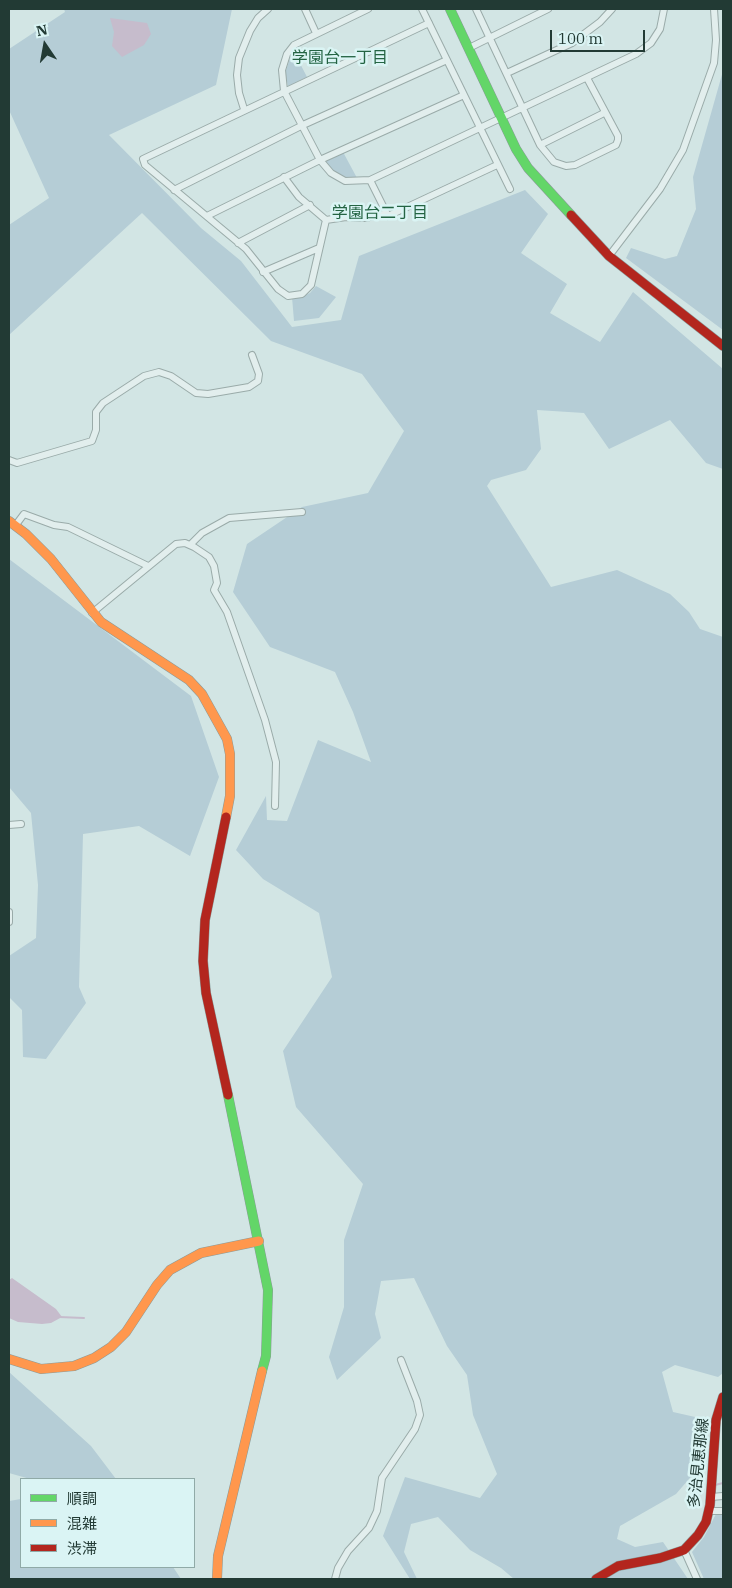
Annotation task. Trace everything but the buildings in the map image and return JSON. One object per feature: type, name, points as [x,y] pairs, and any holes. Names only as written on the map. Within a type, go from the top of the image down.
[{"type":"street","points":[[244,109],[240,99],[237,75],[239,58],[250,31],[258,18],[268,9]]},
{"type":"street","points":[[305,9],[316,33]]},
{"type":"street","points":[[368,9],[294,45],[287,54],[282,70],[284,91],[320,160],[331,173],[344,181],[370,180],[636,54],[651,43],[663,23],[664,9]]},
{"type":"street","points":[[422,9],[510,189]]},
{"type":"street","points":[[450,9],[528,168],[609,256],[723,346]]},
{"type":"street","points":[[476,9],[540,145],[554,162],[566,166],[575,165],[616,145],[618,136],[604,113],[587,78]]},
{"type":"street","points":[[469,48],[548,9]]},
{"type":"street","points":[[507,73],[572,43],[600,22],[612,9]]},
{"type":"street","points":[[609,256],[660,189],[683,150],[714,63],[716,40],[714,9]]},
{"type":"street","points":[[326,220],[311,285],[302,294],[292,297],[285,295],[238,243],[145,165],[142,159],[429,22]]},
{"type":"street","points":[[174,190],[303,126],[447,60]]},
{"type":"street","points":[[207,216],[320,160],[464,95]]},
{"type":"street","points":[[540,145],[604,113]]},
{"type":"street","points":[[326,220],[346,217],[365,218],[384,214],[388,216],[497,165]]},
{"type":"street","points":[[284,177],[299,197],[326,220]]},
{"type":"street","points":[[370,180],[388,216]]},
{"type":"street","points":[[238,243],[310,205]]},
{"type":"street","points":[[263,272],[319,248]]},
{"type":"street","points":[[9,460],[17,463],[92,441],[96,430],[96,412],[103,404],[149,374],[159,372],[170,376],[196,393],[208,394],[249,387],[258,381],[259,374],[252,354]]},
{"type":"street","points":[[190,545],[202,533],[229,518],[302,512]]},
{"type":"street","points":[[148,566],[68,527],[24,514],[12,523],[51,559],[101,622],[188,680],[212,708],[227,739],[231,765],[230,796],[205,920],[203,961],[206,993],[268,1290],[266,1356],[218,1556],[217,1579]]},
{"type":"street","points":[[92,613],[176,544],[190,545],[209,557],[214,566],[217,583],[214,590],[227,612],[265,720],[276,762],[275,806]]},
{"type":"street","points":[[9,825],[21,824]]},
{"type":"street","points":[[9,912],[9,922]]},
{"type":"street","points":[[9,1359],[41,1368],[74,1366],[94,1358],[112,1347],[126,1332],[146,1301],[170,1270],[201,1254],[259,1241]]},
{"type":"street","points":[[334,1579],[338,1568],[348,1552],[369,1528],[377,1511],[382,1478],[415,1429],[420,1416],[417,1401],[400,1360]]},
{"type":"street","name":"多治見恵那線","points":[[684,1550],[694,1541],[706,1522],[709,1511],[716,1420],[723,1397]]},
{"type":"street","points":[[711,1497],[723,1496]]},
{"type":"street","points":[[709,1511],[723,1511]]},
{"type":"street","points":[[596,1579],[618,1566],[660,1558],[684,1550],[698,1579]]},
{"type":"shaded area","points":[[64,9],[232,9],[216,85],[109,135],[201,228],[241,261],[292,327],[341,320],[359,256],[525,190],[548,214],[521,253],[567,284],[550,313],[600,342],[633,292],[723,369],[723,469],[706,463],[670,420],[609,449],[584,413],[537,410],[541,449],[526,470],[491,480],[487,486],[551,587],[617,570],[670,594],[689,612],[700,629],[723,637],[723,1373],[718,1377],[675,1365],[662,1372],[673,1412],[704,1419],[695,1472],[676,1494],[620,1526],[617,1539],[635,1547],[663,1542],[688,1579],[514,1579],[501,1568],[470,1550],[438,1517],[411,1524],[404,1552],[417,1579],[410,1579],[383,1536],[405,1477],[480,1498],[497,1474],[473,1415],[467,1375],[447,1346],[414,1278],[381,1281],[375,1314],[381,1338],[337,1380],[329,1357],[344,1307],[344,1240],[363,1184],[296,1107],[283,1051],[332,977],[319,913],[263,879],[236,850],[266,796],[267,820],[287,821],[318,740],[371,762],[353,712],[335,672],[270,647],[233,592],[247,544],[302,507],[368,493],[404,431],[362,374],[271,341],[142,213],[9,335],[9,225],[49,198],[9,110],[9,49],[65,12]]},
{"type":"shaded area","points":[[110,18],[147,23],[151,34],[144,45],[122,57],[112,46],[114,32]]},
{"type":"shaded area","points":[[293,50],[307,77],[288,86],[285,73]]},
{"type":"shaded area","points":[[723,71],[723,330],[626,258],[631,248],[665,259],[677,256],[696,209],[693,177]]},
{"type":"shaded area","points":[[343,152],[357,178],[346,177],[335,172],[324,161]]},
{"type":"shaded area","points":[[316,286],[336,297],[319,318],[294,321],[292,297],[301,297],[310,293]]},
{"type":"shaded area","points":[[9,559],[191,696],[219,777],[190,856],[139,826],[83,834],[79,987],[86,1003],[46,1059],[23,1057],[22,1010],[9,997],[9,956],[36,938],[38,885],[31,813],[9,787]]},
{"type":"shaded area","points":[[12,1278],[56,1309],[62,1317],[51,1323],[42,1324],[18,1322],[9,1318],[9,1280]]},
{"type":"shaded area","points":[[9,1372],[91,1446],[115,1478],[26,1478],[9,1473]]},
{"type":"shaded area","points":[[20,1499],[20,1568],[174,1568],[181,1579],[9,1579],[9,1501]]},
{"type":"shaded area","points":[[716,1514],[723,1514],[723,1579],[704,1579],[692,1552],[704,1537]]},
{"type":"waterway","points":[[59,1317],[84,1318]]},
{"type":"waterway","points":[[715,1485],[723,1483]]},
{"type":"traffic: fast","points":[[450,9],[516,149],[528,168],[571,215]]},
{"type":"traffic: fast","points":[[228,1095],[268,1290],[266,1356],[262,1371]]},
{"type":"traffic: slow","points":[[9,521],[26,534],[51,559],[101,622],[189,680],[202,694],[227,739],[230,754],[230,796],[226,817]]},
{"type":"traffic: slow","points":[[9,1359],[41,1369],[74,1366],[94,1358],[111,1347],[126,1332],[157,1285],[170,1270],[201,1253],[259,1241]]},
{"type":"traffic: slow","points":[[217,1579],[218,1556],[262,1371]]},
{"type":"traffic: jam","points":[[571,215],[609,256],[723,346]]},
{"type":"traffic: jam","points":[[226,817],[205,920],[203,961],[206,993],[228,1095]]},
{"type":"traffic: jam","points":[[596,1579],[618,1566],[660,1558],[684,1550],[698,1535],[706,1522],[710,1505],[716,1420],[723,1397]]},
{"type":"district","name":"学園台一丁目","points":[[340,58]]},
{"type":"district","name":"学園台二丁目","points":[[380,213]]}]
